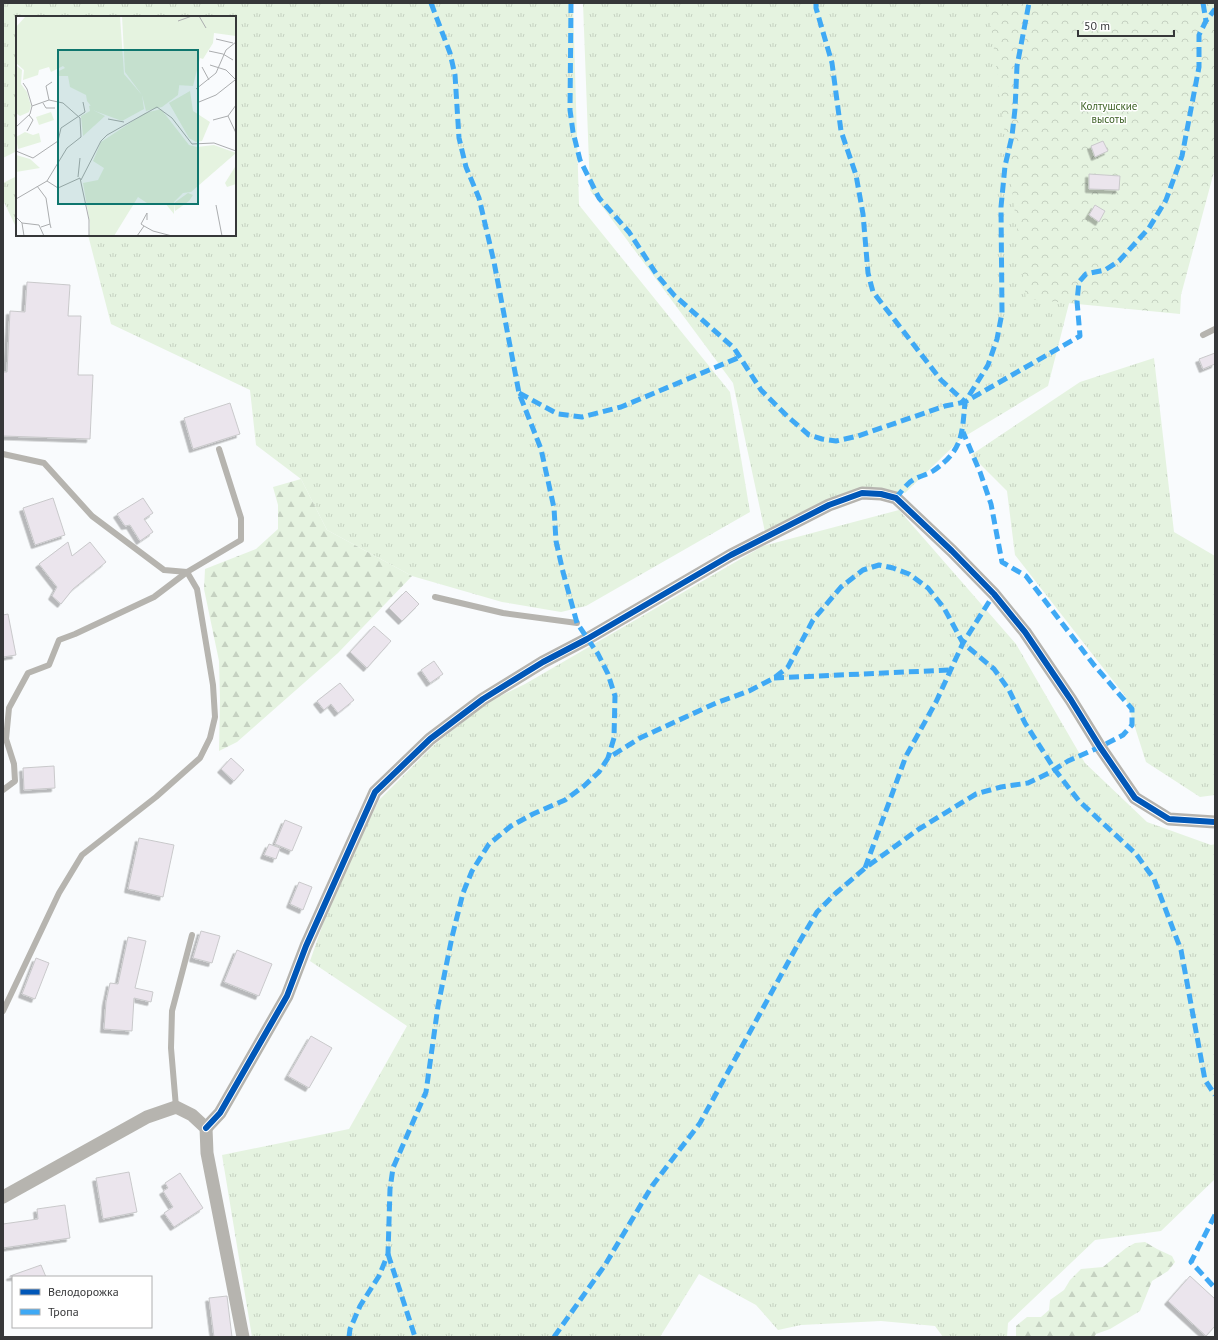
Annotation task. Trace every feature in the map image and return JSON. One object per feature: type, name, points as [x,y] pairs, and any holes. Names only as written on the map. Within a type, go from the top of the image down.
[{"type":"street","points":[[206,1128],[220,1113],[287,996],[306,946],[375,792],[430,739],[483,699],[543,662],[731,555],[829,505],[862,493],[881,494],[896,498],[952,551],[994,594],[1026,632],[1100,747],[1136,798],[1169,820],[1215,822]]},
{"type":"street","points":[[3,1197],[147,1117],[176,1107],[192,1115],[206,1128],[207,1152],[243,1337]]},
{"type":"lane","points":[[1203,335],[1215,328]]},
{"type":"lane","points":[[3,790],[15,781],[14,764],[6,739],[9,708],[28,673],[49,665],[60,640],[154,597],[187,572],[241,540],[241,518],[219,449]]},
{"type":"lane","points":[[3,454],[44,463],[92,516],[164,570],[187,572]]},
{"type":"lane","points":[[3,1011],[59,893],[82,855],[156,797],[200,758],[210,738],[215,717],[213,686],[197,589],[187,572]]},
{"type":"lane","points":[[435,597],[502,613],[577,623]]},
{"type":"lane","points":[[176,1107],[170,1048],[172,1011],[192,935]]},
{"type":"green space","points":[[3,3],[573,3],[579,205],[730,392],[750,512],[586,606],[561,612],[502,602],[412,576],[327,530],[301,479],[256,445],[250,390],[111,324],[88,236],[236,236],[236,16],[16,16],[16,152],[3,158]]},
{"type":"green space","points":[[583,3],[1215,3],[1215,9],[1079,264],[1048,386],[962,438],[905,493],[856,494],[765,532],[733,383],[590,190]]},
{"type":"green space","name":"Колтушские высоты","points":[[988,3],[1215,3],[1215,168],[1181,295],[1180,314],[1026,299]]},
{"type":"green space","points":[[16,176],[15,225],[3,200],[3,183]]},
{"type":"green space","points":[[1154,358],[1174,532],[1215,556],[1215,795],[1200,797],[1146,762],[1125,696],[1015,555],[1007,491],[971,455],[1080,382]]},
{"type":"green space","points":[[301,479],[327,530],[412,576],[338,653],[237,742],[219,751],[219,661],[204,589],[205,569],[256,549],[278,529],[278,505],[273,487]]},
{"type":"green space","points":[[899,510],[1016,644],[1085,763],[1147,822],[1211,845],[1215,844],[1215,1179],[1161,1231],[1095,1240],[1008,1323],[1007,1337],[943,1337],[935,1326],[881,1321],[801,1325],[778,1330],[756,1305],[699,1274],[660,1337],[252,1337],[222,1155],[349,1129],[407,1026],[310,961],[334,892],[379,800],[434,745],[488,702],[525,684],[763,546]]},
{"type":"green space","points":[[1145,1242],[1172,1256],[1175,1262],[1168,1271],[1152,1281],[1140,1311],[1110,1329],[1096,1334],[1094,1337],[1016,1337],[1016,1326],[1027,1317],[1041,1317],[1049,1310],[1050,1300],[1064,1290],[1070,1280],[1081,1269],[1103,1267],[1126,1248],[1135,1243]]},
{"type":"building","points":[[1103,141],[1108,151],[1095,157],[1091,146]]},
{"type":"building","points":[[1089,174],[1120,176],[1119,190],[1089,189]]},
{"type":"building","points":[[1095,205],[1105,211],[1099,222],[1089,215]]},
{"type":"building","points":[[27,282],[70,285],[68,316],[81,316],[78,375],[93,375],[90,439],[3,436],[3,372],[7,372],[10,311],[25,312]]},
{"type":"building","points":[[1215,353],[1215,364],[1203,369],[1199,359]]},
{"type":"building","points":[[230,403],[240,434],[193,449],[184,418]]},
{"type":"building","points":[[53,498],[65,535],[35,545],[23,508]]},
{"type":"building","points":[[143,498],[153,513],[144,519],[153,532],[140,541],[130,525],[125,526],[117,514]]},
{"type":"building","points":[[68,542],[72,556],[90,542],[106,562],[73,589],[61,604],[52,596],[57,587],[39,564]]},
{"type":"building","points":[[406,591],[419,604],[402,621],[389,608]]},
{"type":"building","points":[[8,614],[16,655],[3,657],[3,615]]},
{"type":"building","points":[[374,626],[391,641],[367,668],[350,652]]},
{"type":"building","points":[[434,661],[443,674],[430,683],[421,670]]},
{"type":"building","points":[[340,683],[354,700],[338,713],[331,704],[324,710],[317,701]]},
{"type":"building","points":[[231,758],[244,770],[234,781],[221,769]]},
{"type":"building","points":[[54,766],[55,788],[24,790],[23,768]]},
{"type":"building","points":[[285,820],[302,827],[292,851],[275,844]]},
{"type":"building","points":[[139,838],[174,845],[163,897],[128,889]]},
{"type":"building","points":[[269,844],[280,848],[276,859],[264,855]]},
{"type":"building","points":[[299,882],[312,887],[303,910],[290,904]]},
{"type":"building","points":[[201,931],[220,936],[212,963],[193,958]]},
{"type":"building","points":[[128,937],[146,941],[135,988],[153,992],[151,1002],[134,998],[132,1031],[104,1029],[106,1002],[110,983],[118,984]]},
{"type":"building","points":[[237,950],[272,964],[259,996],[224,982]]},
{"type":"building","points":[[36,958],[49,963],[35,999],[22,994]]},
{"type":"building","points":[[311,1036],[332,1048],[309,1088],[288,1076]]},
{"type":"building","points":[[129,1172],[137,1212],[103,1219],[96,1178]]},
{"type":"building","points":[[180,1173],[203,1208],[174,1227],[164,1213],[173,1207],[163,1191],[168,1188],[165,1183]]},
{"type":"building","points":[[65,1205],[70,1238],[3,1248],[3,1224],[38,1219],[37,1209]]},
{"type":"building","points":[[41,1265],[46,1276],[10,1277]]},
{"type":"building","points":[[1190,1276],[1215,1299],[1215,1326],[1206,1336],[1168,1301]]},
{"type":"building","points":[[227,1296],[232,1337],[214,1337],[209,1298]]},
{"type":"marked path","points":[[431,3],[450,53],[455,75],[459,138],[466,167],[479,198],[494,262],[519,393],[541,449],[554,508],[556,541],[563,572],[577,623],[598,654],[608,674],[615,696],[614,738],[608,758]]},
{"type":"marked path","points":[[571,3],[570,110],[573,132],[580,160],[599,198],[629,232],[657,275],[674,295],[734,348],[761,390],[788,417],[809,435],[836,441],[858,436],[945,406],[965,402],[988,365],[997,339],[1002,313],[1001,207],[1005,166],[1012,136],[1017,66],[1029,3]]},
{"type":"marked path","points":[[816,3],[816,8],[832,63],[841,131],[856,175],[863,214],[868,273],[873,292],[941,380],[965,402]]},
{"type":"marked path","points":[[1203,3],[1206,21]]},
{"type":"marked path","points":[[896,498],[911,481],[933,471],[956,449],[963,424],[965,402],[1080,336],[1077,301],[1079,282],[1086,274],[1105,270],[1119,261],[1149,228],[1166,200],[1182,156],[1199,67],[1199,35],[1206,21],[1215,9]]},
{"type":"marked path","points":[[519,393],[558,414],[582,417],[621,407],[740,357]]},
{"type":"marked path","points":[[554,1337],[605,1265],[652,1186],[700,1123],[817,912],[865,868],[919,829],[976,794],[1001,787],[1028,783],[1049,773],[1068,761],[1123,735],[1132,725],[1132,709],[1094,665],[1026,576],[1002,562],[991,504],[980,472],[963,432]]},
{"type":"marked path","points":[[349,1337],[350,1329],[360,1306],[379,1276],[388,1254],[390,1189],[393,1168],[426,1092],[438,1006],[452,937],[463,893],[472,871],[489,844],[511,826],[533,814],[565,800],[584,786],[599,772],[608,758],[640,738],[716,703],[749,691],[774,678],[788,667],[813,620],[841,587],[863,570],[879,565],[909,574],[928,588],[944,608],[963,643],[994,669],[1009,690],[1025,723],[1055,770],[1079,801],[1136,854],[1154,879],[1181,950],[1205,1080],[1215,1095]]},
{"type":"marked path","points":[[865,868],[906,756],[936,702],[963,643],[994,594]]},
{"type":"marked path","points":[[774,678],[950,670]]},
{"type":"marked path","points":[[1215,1215],[1191,1262],[1215,1288]]},
{"type":"marked path","points":[[388,1254],[415,1337]]},
{"type":"cycle path","points":[[206,1128],[220,1113],[287,996],[306,946],[375,792],[430,739],[483,699],[543,662],[587,639],[731,555],[829,505],[862,493],[881,494],[896,498],[952,551],[994,594],[1025,632],[1135,798],[1169,819],[1215,822]]}]
